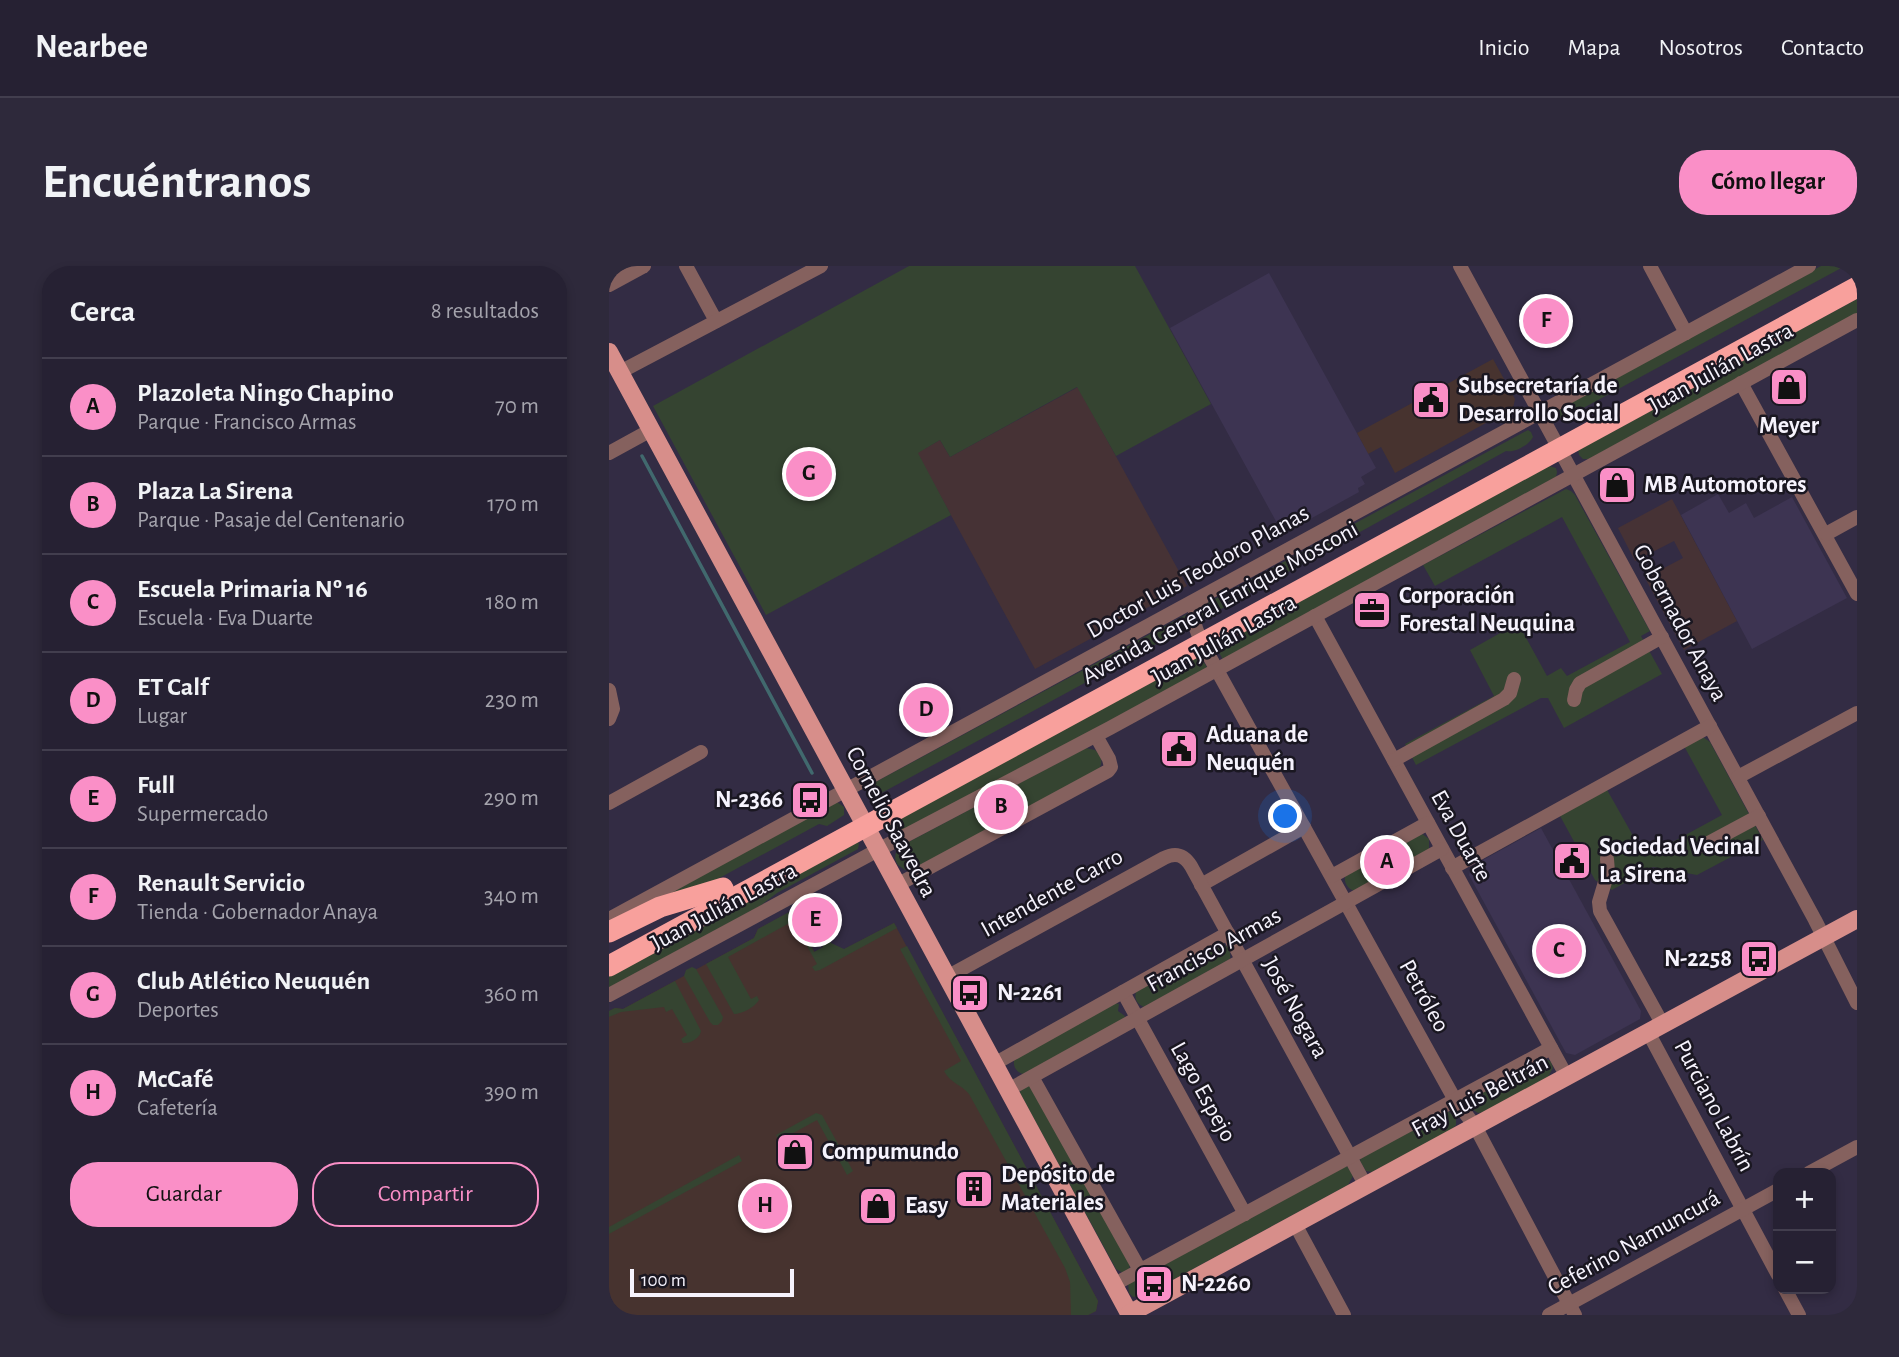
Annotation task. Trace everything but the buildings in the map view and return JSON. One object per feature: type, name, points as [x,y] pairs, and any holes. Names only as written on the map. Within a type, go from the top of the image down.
[{"type":"highway","name":"Avenida General Enrique Mosconi","points":[[609,966],[862,821],[1556,443],[1857,271]]},
{"type":"highway","name":"Avenida General Enrique Mosconi","points":[[1556,443],[1857,287]]},
{"type":"highway","name":"Avenida General Enrique Mosconi","points":[[609,950],[723,888],[862,821]]},
{"type":"highway","points":[[609,932],[660,907],[723,888]]},
{"type":"main road","name":"Cornelio Saavedra","points":[[609,352],[1129,1315]]},
{"type":"main road","name":"Fray Luis Beltrán","points":[[1129,1315],[1857,919]]},
{"type":"street","points":[[609,285],[644,266]]},
{"type":"street","points":[[686,266],[716,321]]},
{"type":"street","points":[[619,372],[821,266]]},
{"type":"street","name":"Gobernador Anaya","points":[[1460,266],[1738,777],[1857,1003]]},
{"type":"street","points":[[1650,266],[1686,332]]},
{"type":"street","name":"Doctor Luis Teodoro Planas","points":[[609,919],[1803,267]]},
{"type":"street","name":"Juan Julián Lastra","points":[[609,995],[1096,736],[1857,320]]},
{"type":"street","points":[[1741,383],[1857,594]]},
{"type":"street","points":[[609,453],[651,430]]},
{"type":"street","points":[[1826,534],[1857,517]]},
{"type":"street","points":[[1200,637],[1194,621],[1194,612],[1203,596]]},
{"type":"street","name":"Eva Duarte","points":[[1315,616],[1567,1077]]},
{"type":"street","name":"Petróleo","points":[[1200,637],[1455,1100],[1475,1126],[1573,1309]]},
{"type":"street","points":[[1574,700],[1580,683],[1662,637]]},
{"type":"street","points":[[1233,697],[1229,682],[1231,673],[1250,652]]},
{"type":"street","points":[[1394,760],[1504,699],[1510,693],[1514,679]]},
{"type":"street","points":[[609,691],[613,709],[609,719]]},
{"type":"street","points":[[1738,777],[1857,713]]},
{"type":"street","points":[[1452,867],[1710,726]]},
{"type":"street","points":[[897,885],[1108,771],[1110,762],[1096,736]]},
{"type":"street","points":[[609,803],[701,752]]},
{"type":"street","points":[[1703,846],[1759,816]]},
{"type":"street","points":[[1332,876],[1428,823]]},
{"type":"street","points":[[1201,885],[1304,827]]},
{"type":"street","name":"Francisco Armas","points":[[1008,1090],[1442,849]]},
{"type":"street","name":"José Nogara","points":[[1180,855],[1188,862],[1228,933],[1366,1186]]},
{"type":"street","name":"Intendente Carro","points":[[947,977],[1164,858],[1180,855]]},
{"type":"street","name":"Purciano Labrín","points":[[1607,859],[1608,872],[1600,897],[1600,911],[1743,1209],[1773,1266]]},
{"type":"street","name":"Francisco Armas","points":[[994,1064],[1228,933]]},
{"type":"street","name":"Lago Espejo","points":[[1123,992],[1245,1213]]},
{"type":"street","name":"Fray Luis Beltrán","points":[[1113,1284],[1551,1048]]},
{"type":"street","points":[[1032,1077],[1140,1270]]},
{"type":"street","points":[[1818,1168],[1857,1147]]},
{"type":"street","name":"Ceferino Namuncurá","points":[[1549,1315],[1573,1309],[1773,1193]]},
{"type":"street","points":[[1295,1224],[1344,1315]]},
{"type":"street","points":[[1789,1294],[1800,1315]]},
{"type":"shaded area","points":[[1269,273],[1376,468],[1361,477],[1365,484],[1358,488],[1359,492],[1283,534],[1170,328]]},
{"type":"shaded area","points":[[1493,359],[1515,399],[1513,408],[1395,473],[1381,447],[1368,454],[1357,433]]},
{"type":"shaded area","points":[[1078,387],[1187,586],[1035,669],[917,453],[940,440],[950,457]]},
{"type":"shaded area","points":[[1718,494],[1729,513],[1746,503],[1754,518],[1792,497],[1847,598],[1752,649],[1681,515]]},
{"type":"shaded area","points":[[1672,499],[1737,621],[1684,650],[1645,578],[1683,558],[1674,541],[1635,561],[1618,528]]},
{"type":"shaded area","points":[[1541,828],[1641,1011],[1640,1019],[1575,1055],[1566,1053],[1469,875],[1472,866]]},
{"type":"shaded area","points":[[792,911],[820,962],[894,923],[1098,1301],[1096,1311],[1088,1315],[609,1315],[609,1011],[615,1008],[623,1009],[754,938],[758,929]]},
{"type":"green space","points":[[909,266],[1135,266],[1211,404],[1116,456],[1077,387],[950,457],[940,440],[918,453],[951,515],[766,615],[653,406]]},
{"type":"green space","points":[[1821,266],[1845,266],[1565,418],[1557,417],[1559,408]]},
{"type":"green space","points":[[1857,299],[1857,313],[1589,459],[1583,459],[1579,455],[1578,449],[1601,432],[1610,433]]},
{"type":"green space","points":[[1528,430],[1533,437],[1521,448],[1506,451],[1205,618],[1199,618],[1200,607]]},
{"type":"green space","points":[[1549,466],[1556,468],[1556,477],[1223,660],[1216,647]]},
{"type":"green space","points":[[1566,489],[1575,495],[1650,631],[1641,636],[1662,674],[1564,728],[1548,698],[1541,698],[1416,765],[1405,744],[1494,696],[1470,650],[1518,623],[1547,676],[1561,668],[1567,676],[1630,642],[1562,517],[1435,586],[1423,565]]},
{"type":"green space","points":[[1189,613],[1189,625],[1186,628],[876,796],[871,797],[868,794],[870,785]]},
{"type":"green space","points":[[1200,656],[1208,669],[895,835],[888,831],[887,825]]},
{"type":"green space","points":[[1703,737],[1710,742],[1763,840],[1697,875],[1653,867],[1612,890],[1595,880],[1559,814],[1606,788],[1645,857],[1722,815],[1684,746]]},
{"type":"green space","points":[[1086,748],[1099,754],[1099,769],[914,869],[905,870],[898,865],[895,855],[901,846]]},
{"type":"green space","points":[[837,802],[844,807],[844,815],[827,826],[819,824],[701,888],[609,925]]},
{"type":"green space","points":[[1421,833],[1429,839],[1429,849],[1354,891],[1349,888],[1345,876]]},
{"type":"green space","points":[[858,842],[858,849],[609,988],[609,975]]},
{"type":"green space","points":[[802,905],[819,911],[807,918],[810,923],[802,928],[814,952],[823,947],[819,939],[827,935],[831,943],[844,949],[894,923],[897,928],[815,971],[812,967],[817,964],[793,921],[728,957],[751,999],[757,996],[759,1000],[748,1010],[734,1014],[706,964],[754,938],[758,929]]},
{"type":"green space","points":[[1221,944],[1229,949],[1230,959],[1144,1007],[1137,1001],[1136,992]]},
{"type":"green space","points":[[907,946],[1098,1301],[1096,1311],[1088,1315],[1071,1315],[1070,1282],[1065,1268],[969,1094],[944,1071],[961,1061],[900,949]]},
{"type":"green space","points":[[692,967],[696,969],[723,1017],[718,1025],[710,1022],[684,976],[686,970]]},
{"type":"green space","points":[[675,981],[701,1031],[699,1036],[689,1043],[683,1043],[681,1039],[687,1035],[672,1009],[666,1012],[664,1007],[621,1012],[609,1017],[609,1011],[615,1008],[623,1009]]},
{"type":"green space","points":[[1115,1003],[1119,1004],[1118,1011],[1125,1016],[1124,1019],[1023,1074],[1015,1069],[1014,1059]]},
{"type":"green space","points":[[1545,1058],[1551,1062],[1553,1068],[1548,1077],[1484,1112],[1478,1113],[1470,1108],[1470,1099]]},
{"type":"green space","points":[[1029,1084],[1130,1265],[1123,1273],[1116,1269],[1020,1093],[1021,1088]]},
{"type":"green space","points":[[1448,1111],[1456,1118],[1456,1125],[1451,1130],[1372,1172],[1366,1171],[1361,1158]]},
{"type":"green space","points":[[816,1113],[822,1115],[853,1171],[847,1175],[817,1120],[779,1141],[776,1135]]},
{"type":"green space","points":[[739,1155],[742,1161],[609,1234],[609,1227]]},
{"type":"green space","points":[[1345,1166],[1353,1176],[1348,1185],[1143,1296],[1133,1297],[1129,1293],[1128,1283]]},
{"type":"waterway","points":[[642,456],[812,773]]},
{"type":"place","name":"Renault Servicio","points":[[1546,321]]},
{"type":"place","name":"Meyer","points":[[1789,387]]},
{"type":"place","name":"Subsecretaría de Desarrollo Social","points":[[1431,400]]},
{"type":"place","name":"Club Atlético Neuquén","points":[[809,474]]},
{"type":"place","name":"MB Automotores","points":[[1617,485]]},
{"type":"place","name":"Corporación Forestal Neuquina","points":[[1372,610]]},
{"type":"place","name":"ET Calf","points":[[926,710]]},
{"type":"place","name":"Aduana de Neuquén","points":[[1179,749]]},
{"type":"place","name":"N-2366","points":[[810,800]]},
{"type":"place","name":"Plaza La Sirena","points":[[1001,807]]},
{"type":"place","name":"Sociedad Vecinal La Sirena","points":[[1572,861]]},
{"type":"place","name":"Plazoleta Ningo Chapino","points":[[1387,862]]},
{"type":"place","name":"Full","points":[[815,920]]},
{"type":"place","name":"Escuela Primaria Nº 16","points":[[1559,951]]},
{"type":"place","name":"N-2258","points":[[1759,959]]},
{"type":"place","name":"N-2261","points":[[970,993]]},
{"type":"place","name":"Compumundo","points":[[795,1152]]},
{"type":"place","name":"Depósito de Materiales","points":[[974,1189]]},
{"type":"place","name":"McCafé","points":[[765,1206]]},
{"type":"place","name":"Easy","points":[[878,1206]]},
{"type":"place","name":"N-2260","points":[[1154,1284]]}]
